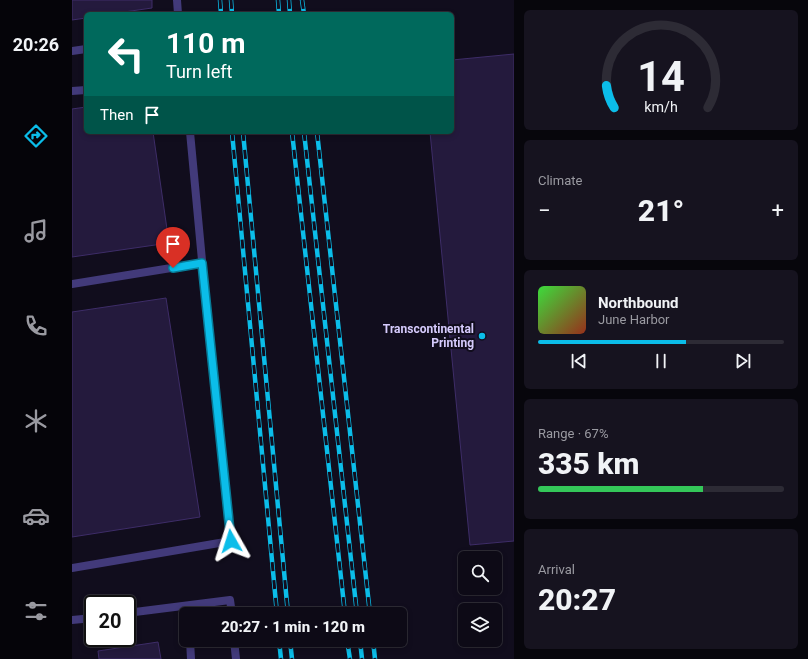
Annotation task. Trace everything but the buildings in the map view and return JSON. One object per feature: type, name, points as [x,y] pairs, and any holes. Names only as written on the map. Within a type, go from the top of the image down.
[{"type":"lane","points":[[177,0],[178,12]]},
{"type":"lane","points":[[72,50],[84,49]]},
{"type":"lane","points":[[72,91],[84,90]]},
{"type":"lane","points":[[72,568],[231,541],[190,134]]},
{"type":"lane","points":[[72,284],[202,263]]},
{"type":"lane","points":[[200,607],[230,600],[231,607]]},
{"type":"lane","points":[[136,613],[179,610]]},
{"type":"lane","points":[[72,620],[84,619]]},
{"type":"lane","points":[[191,647],[192,659]]},
{"type":"lane","points":[[235,647],[236,659]]},
{"type":"railway","points":[[220,0],[221,12]]},
{"type":"railway","points":[[231,0],[232,12]]},
{"type":"railway","points":[[278,0],[279,12]]},
{"type":"railway","points":[[289,0],[290,12]]},
{"type":"railway","points":[[302,0],[304,12]]},
{"type":"railway","points":[[232,134],[276,607]]},
{"type":"railway","points":[[243,134],[287,607]]},
{"type":"railway","points":[[292,134],[344,607]]},
{"type":"railway","points":[[304,134],[356,607]]},
{"type":"railway","points":[[317,134],[369,607]]},
{"type":"railway","points":[[280,647],[281,659]]},
{"type":"railway","points":[[291,647],[292,659]]},
{"type":"railway","points":[[348,647],[350,659]]},
{"type":"railway","points":[[361,647],[362,659]]},
{"type":"railway","points":[[374,647],[375,659]]},
{"type":"place","name":"Transcontinental Printing","points":[[482,336]]},
{"type":"route","points":[[173,268],[202,263],[231,541]]}]
